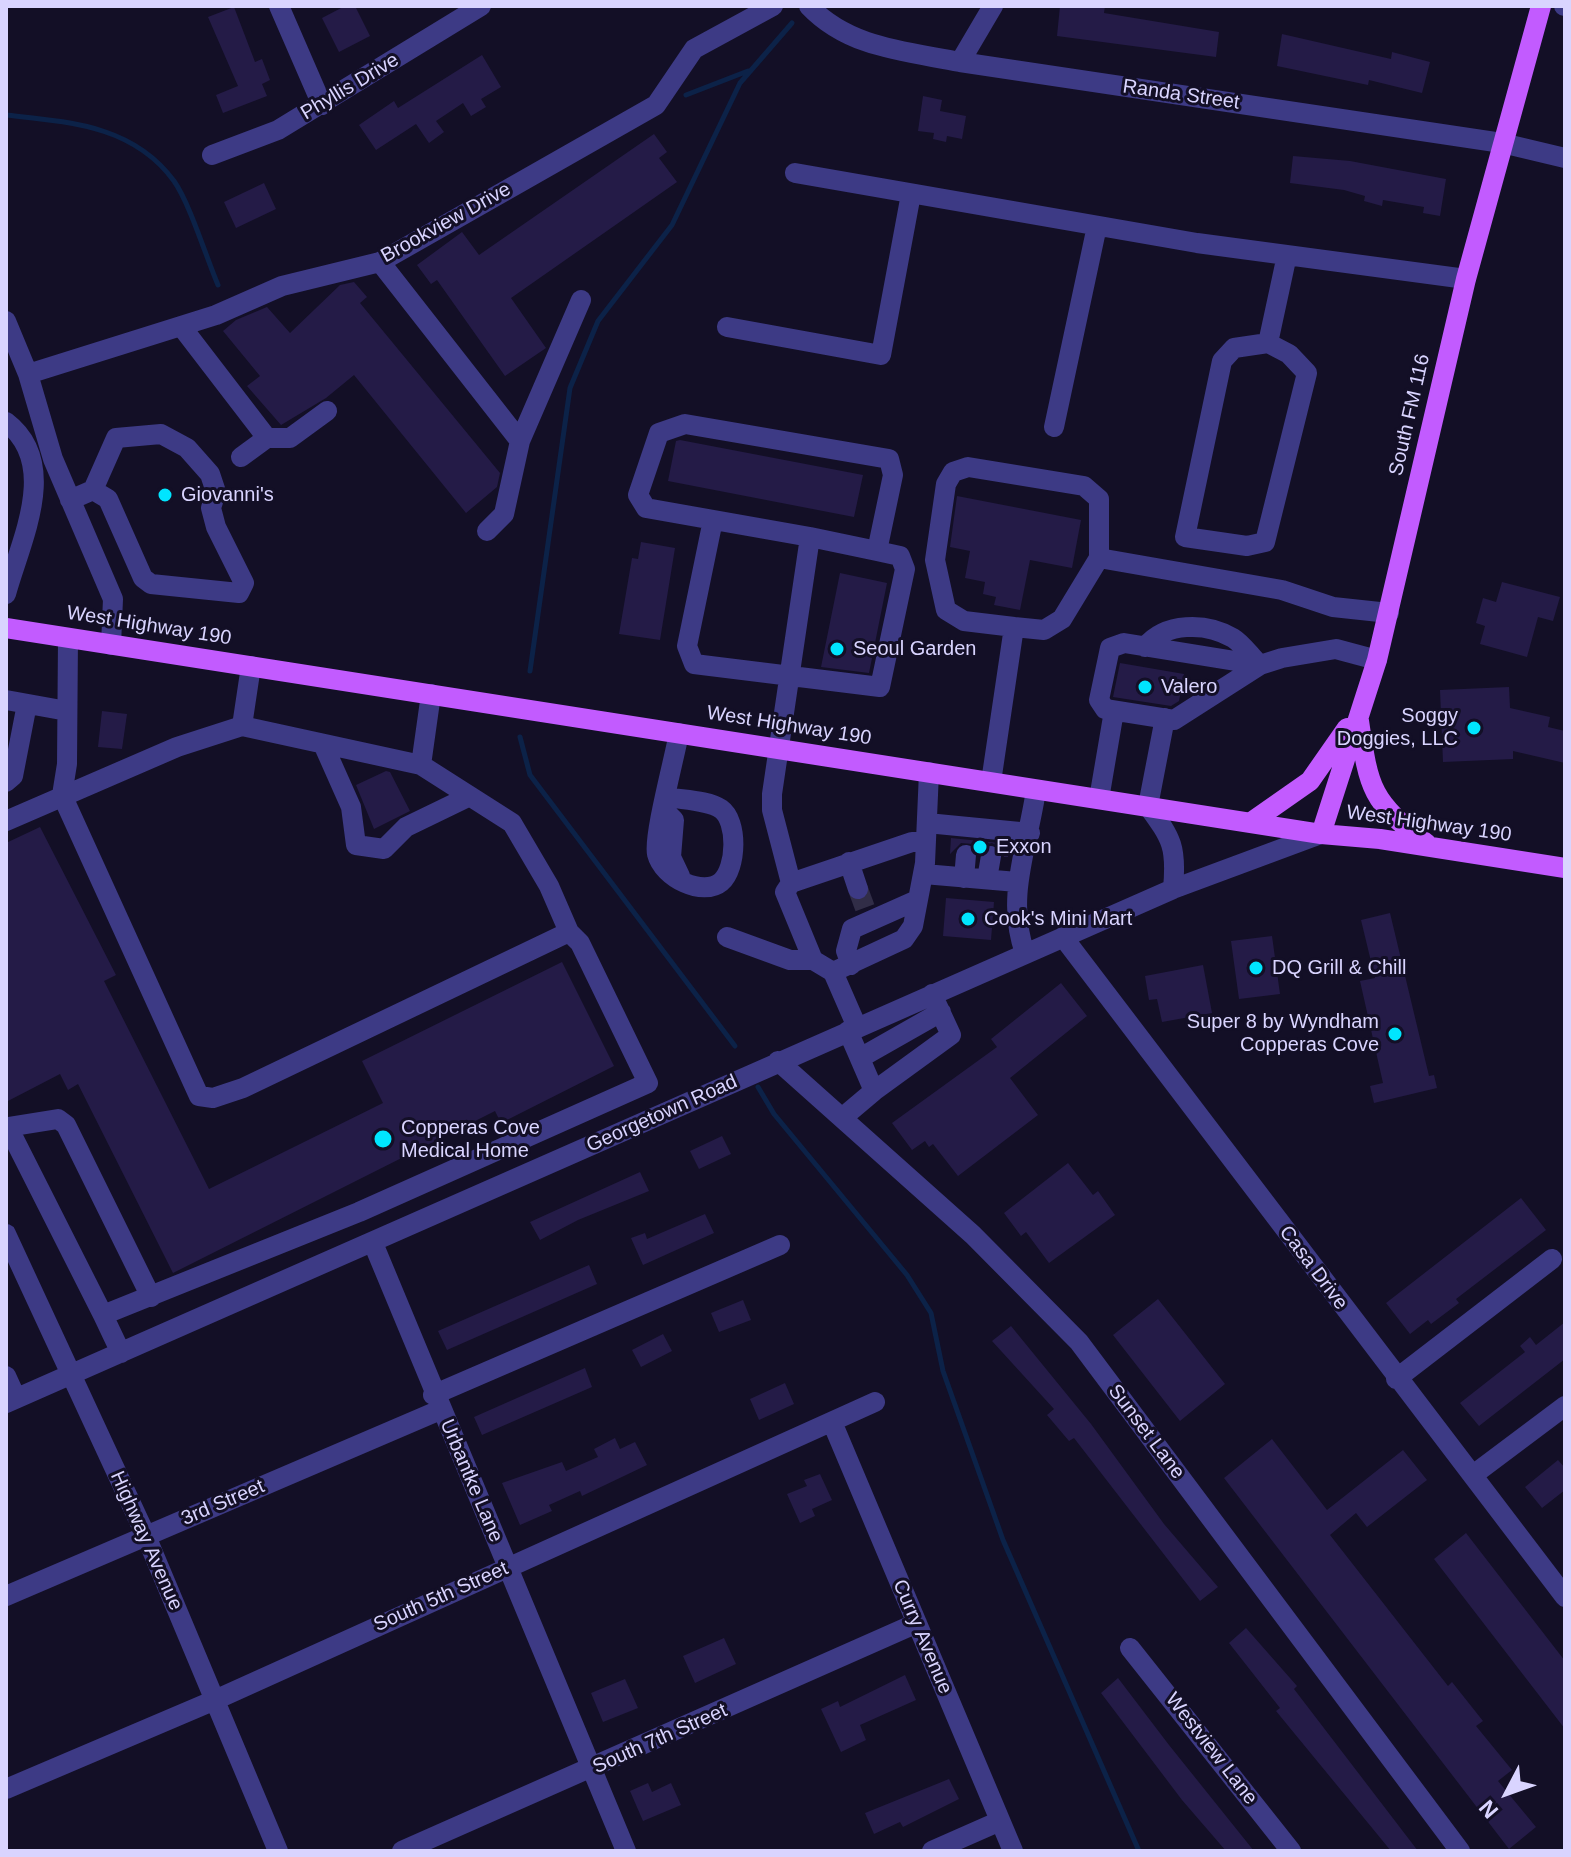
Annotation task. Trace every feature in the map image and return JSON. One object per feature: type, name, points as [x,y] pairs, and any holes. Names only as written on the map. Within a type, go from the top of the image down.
[{"type":"main road","name":"South FM 116","points":[[1321,834],[1377,660],[1466,279],[1541,6]]},
{"type":"main road","name":"West Highway 190","points":[[6,628],[1321,834],[1565,868]]},
{"type":"main road","points":[[1250,823],[1310,781],[1360,711]]},
{"type":"main road","points":[[1360,711],[1372,791],[1398,822],[1430,847]]},
{"type":"street","points":[[279,6],[322,105]]},
{"type":"street","name":"Phyllis Drive","points":[[212,155],[278,130],[481,6]]},
{"type":"street","name":"Brookview Drive","points":[[28,374],[181,326],[282,286],[380,262],[656,105],[694,49],[773,6]]},
{"type":"street","name":"Randa Street","points":[[809,6],[826,24],[853,39],[960,62],[1502,143],[1565,158]]},
{"type":"street","points":[[960,62],[993,6]]},
{"type":"street","points":[[795,173],[1097,226],[1466,279]]},
{"type":"street","points":[[727,327],[881,355],[911,194]]},
{"type":"street","points":[[1054,427],[1097,226]]},
{"type":"street","points":[[1268,343],[1287,255]]},
{"type":"street","points":[[380,262],[520,441]]},
{"type":"street","points":[[487,531],[504,514],[520,441],[581,300]]},
{"type":"street","points":[[6,321],[28,374],[53,459],[113,599],[111,645]]},
{"type":"street","points":[[181,326],[267,438]]},
{"type":"street","points":[[1268,343],[1289,354],[1307,373],[1265,542],[1247,546],[1185,537],[1222,361],[1234,348],[1268,343]]},
{"type":"street","points":[[241,457],[267,438],[290,438],[327,411]]},
{"type":"street","points":[[6,422],[16,430],[33,463],[28,524],[10,560],[6,594]]},
{"type":"street","points":[[713,520],[687,646],[694,664],[880,687],[905,569],[900,556],[810,537],[646,508],[638,495],[659,433],[685,424],[889,459],[893,475],[877,551]]},
{"type":"street","points":[[70,500],[93,490],[116,438],[161,434],[187,448],[210,474],[216,492],[211,508],[216,527],[244,583],[239,593],[151,584],[143,578],[108,499],[93,490]]},
{"type":"street","points":[[968,467],[1084,486],[1099,499],[1099,558],[1062,619],[1044,630],[964,621],[946,610],[935,560],[946,484],[953,472],[968,467]]},
{"type":"street","points":[[791,883],[772,810],[777,748],[810,537]]},
{"type":"street","points":[[1099,558],[1282,590],[1333,607],[1389,613]]},
{"type":"street","points":[[991,782],[1014,627]]},
{"type":"street","points":[[68,638],[62,795],[199,1096],[213,1098],[243,1088],[569,932]]},
{"type":"street","points":[[1260,665],[1124,643],[1110,648],[1099,700],[1105,709],[1114,711],[1165,718],[1182,717],[1260,665],[1319,650],[1336,649],[1377,660]]},
{"type":"street","points":[[242,726],[251,666]]},
{"type":"street","points":[[421,765],[431,694]]},
{"type":"street","points":[[6,700],[67,711]]},
{"type":"street","points":[[6,782],[13,776],[27,704]]},
{"type":"street","points":[[1099,799],[1114,711]]},
{"type":"street","points":[[1165,718],[1148,806],[1172,839],[1177,856],[1173,889]]},
{"type":"street","points":[[6,821],[177,747],[242,726],[421,765],[512,823],[549,886],[569,932],[580,943],[648,1083],[457,1170],[103,1315]]},
{"type":"street","points":[[665,804],[718,807],[729,816],[734,829],[729,869],[724,880],[715,886],[676,882],[665,872],[656,852],[665,804],[679,733]]},
{"type":"street","points":[[323,744],[351,807],[347,849],[384,849],[406,827],[470,796]]},
{"type":"street","points":[[727,937],[790,960],[813,960],[842,969],[904,939],[913,926],[915,901],[924,874],[929,772]]},
{"type":"street","points":[[1025,953],[1015,926],[1017,882],[1030,833],[1036,790]]},
{"type":"street","points":[[813,960],[785,892],[791,883],[912,842],[926,833],[992,841],[1030,833]]},
{"type":"street","name":"Georgetown Road","points":[[11,1401],[852,1029],[936,1003],[1025,953],[1173,889],[1321,834]]},
{"type":"street","points":[[964,878],[967,839]]},
{"type":"street","points":[[987,879],[992,841]]},
{"type":"street","points":[[849,862],[865,906],[852,929],[842,969],[852,1029],[874,1091]]},
{"type":"street","points":[[924,874],[1017,882]]},
{"type":"street","points":[[865,906],[915,901]]},
{"type":"street","name":"Casa Drive","points":[[1063,937],[1396,1379],[1565,1597]]},
{"type":"street","points":[[842,1118],[951,1035],[936,1003],[860,1058]]},
{"type":"street","name":"Sunset Lane","points":[[778,1061],[973,1235],[1079,1342],[1460,1851]]},
{"type":"street","points":[[121,1353],[7,1125],[58,1119],[66,1125],[151,1297]]},
{"type":"street","name":"Highway Avenue","points":[[6,1234],[146,1536],[278,1851]]},
{"type":"street","name":"Urbantke Lane","points":[[373,1243],[626,1851]]},
{"type":"street","name":"3rd Street","points":[[6,1596],[146,1536],[780,1245]]},
{"type":"street","points":[[1396,1379],[1552,1259]]},
{"type":"street","points":[[6,1376],[11,1401]]},
{"type":"street","name":"South 5th Street","points":[[6,1789],[215,1700],[875,1402]]},
{"type":"street","points":[[1473,1475],[1565,1406]]},
{"type":"street","name":"Curry Avenue","points":[[832,1422],[1013,1851]]},
{"type":"street","name":"South 7th Street","points":[[402,1851],[591,1770],[917,1623]]},
{"type":"street","name":"Westview Lane","points":[[1130,1648],[1291,1851]]},
{"type":"street","points":[[932,1851],[1000,1821]]},
{"type":"building","points":[[345,6],[355,6],[370,36],[339,52],[322,18]]},
{"type":"building","points":[[1060,6],[1105,6],[1104,13],[1219,32],[1216,57],[1057,36]]},
{"type":"building","points":[[234,7],[255,62],[262,59],[270,80],[262,84],[267,96],[223,113],[216,95],[238,86],[208,17]]},
{"type":"building","points":[[1282,34],[1391,59],[1392,52],[1430,62],[1422,93],[1369,80],[1368,85],[1277,66]]},
{"type":"building","points":[[482,55],[501,87],[481,99],[486,107],[471,116],[463,103],[436,121],[444,132],[429,143],[416,124],[376,150],[359,125],[394,101],[398,108]]},
{"type":"building","points":[[923,96],[942,100],[940,111],[966,116],[962,139],[947,136],[946,142],[933,139],[934,133],[918,131]]},
{"type":"building","points":[[654,134],[667,152],[659,158],[677,182],[511,298],[546,348],[505,376],[437,280],[431,284],[417,265],[462,232],[479,255]]},
{"type":"building","points":[[1293,156],[1350,161],[1446,179],[1440,216],[1423,213],[1424,207],[1383,200],[1382,206],[1364,201],[1365,196],[1344,190],[1290,183]]},
{"type":"building","points":[[264,183],[276,209],[236,228],[224,202]]},
{"type":"building","points":[[354,282],[367,297],[360,303],[500,473],[497,487],[466,513],[354,375],[326,398],[281,425],[247,386],[260,376],[223,331],[236,320],[267,307],[290,333],[340,285]]},
{"type":"building","points":[[676,441],[863,475],[854,517],[668,481]]},
{"type":"building","points":[[957,496],[1081,520],[1072,568],[1030,560],[1020,610],[994,605],[996,597],[983,594],[985,582],[965,578],[970,551],[950,547]]},
{"type":"building","points":[[641,542],[675,548],[660,640],[619,634],[632,558],[638,559]]},
{"type":"building","points":[[840,573],[887,583],[869,673],[821,667]]},
{"type":"building","points":[[1502,582],[1560,597],[1553,621],[1538,617],[1527,657],[1480,644],[1485,626],[1476,623],[1483,598],[1496,602]]},
{"type":"building","name":"Valero","points":[[1120,663],[1184,674],[1179,701],[1171,706],[1113,697]]},
{"type":"building","points":[[1509,687],[1510,708],[1550,717],[1548,727],[1565,731],[1565,763],[1513,751],[1513,759],[1443,762],[1440,690]]},
{"type":"building","points":[[102,711],[127,714],[122,749],[98,747]]},
{"type":"building","points":[[390,772],[410,811],[374,829],[356,785]]},
{"type":"building","points":[[40,827],[116,975],[104,981],[209,1189],[383,1103],[362,1061],[562,962],[614,1066],[501,1123],[495,1111],[173,1273],[78,1084],[68,1090],[60,1074],[6,1102],[6,843]]},
{"type":"building","points":[[951,838],[1009,844],[1008,857],[1004,857],[1000,847],[992,843],[986,844],[978,853],[973,844],[961,843],[950,854]]},
{"type":"building","name":"Cook's Mini Mart","points":[[946,898],[994,902],[991,940],[943,936]]},
{"type":"building","name":"Super 8 by Wyndham Copperas Cove","points":[[1390,913],[1429,1076],[1434,1075],[1437,1088],[1374,1103],[1370,1086],[1383,1083],[1360,981],[1375,978],[1361,920]]},
{"type":"building","name":"DQ Grill & Chill","points":[[1272,936],[1280,994],[1239,999],[1231,941]]},
{"type":"building","points":[[1203,965],[1212,1013],[1162,1022],[1157,999],[1149,1000],[1145,976]]},
{"type":"building","points":[[1061,983],[1087,1016],[1010,1078],[1038,1115],[958,1176],[933,1144],[929,1147],[925,1141],[912,1150],[892,1123],[997,1047],[991,1039]]},
{"type":"building","points":[[722,1136],[731,1154],[699,1169],[690,1151]]},
{"type":"building","points":[[1068,1163],[1093,1195],[1098,1191],[1115,1215],[1049,1263],[1026,1232],[1021,1236],[1004,1213]]},
{"type":"building","points":[[640,1172],[649,1191],[578,1220],[540,1240],[530,1222]]},
{"type":"building","points":[[1521,1198],[1546,1230],[1456,1299],[1459,1303],[1431,1324],[1428,1320],[1410,1334],[1386,1303]]},
{"type":"building","points":[[705,1214],[714,1233],[643,1265],[631,1238],[645,1233],[647,1239]]},
{"type":"building","points":[[589,1265],[597,1284],[447,1350],[438,1331]]},
{"type":"building","points":[[1158,1299],[1225,1384],[1180,1421],[1113,1335]]},
{"type":"building","points":[[743,1300],[751,1320],[719,1332],[711,1313]]},
{"type":"building","points":[[1565,1322],[1565,1359],[1479,1426],[1460,1403],[1525,1352],[1520,1346],[1530,1337],[1536,1345]]},
{"type":"building","points":[[1011,1326],[1091,1424],[1164,1524],[1218,1587],[1200,1601],[1074,1438],[1069,1441],[1047,1415],[1054,1409],[992,1341]]},
{"type":"building","points":[[663,1334],[672,1351],[641,1367],[632,1350]]},
{"type":"building","points":[[585,1368],[592,1387],[482,1435],[474,1417]]},
{"type":"building","points":[[785,1383],[794,1404],[759,1420],[750,1399]]},
{"type":"building","points":[[615,1438],[620,1449],[635,1442],[647,1465],[582,1496],[580,1491],[549,1505],[552,1511],[520,1525],[502,1483],[562,1462],[566,1471],[598,1457],[594,1449]]},
{"type":"building","points":[[1272,1439],[1327,1510],[1403,1450],[1427,1480],[1367,1527],[1356,1513],[1330,1535],[1448,1686],[1452,1682],[1483,1721],[1476,1726],[1512,1770],[1498,1781],[1536,1827],[1509,1849],[1224,1478]]},
{"type":"building","points":[[1558,1460],[1565,1468],[1565,1490],[1542,1508],[1525,1487]]},
{"type":"building","points":[[820,1474],[832,1500],[812,1509],[815,1516],[800,1523],[787,1494],[807,1486],[804,1480]]},
{"type":"building","points":[[1466,1533],[1565,1661],[1565,1729],[1434,1559]]},
{"type":"building","points":[[1246,1628],[1297,1686],[1294,1689],[1418,1851],[1391,1851],[1276,1711],[1280,1708],[1229,1643]]},
{"type":"building","points":[[724,1638],[736,1664],[695,1683],[683,1656]]},
{"type":"building","points":[[905,1675],[916,1700],[860,1725],[866,1740],[841,1752],[821,1709],[838,1701],[840,1707]]},
{"type":"building","points":[[1118,1678],[1254,1851],[1226,1851],[1182,1800],[1101,1693]]},
{"type":"building","points":[[625,1679],[638,1708],[603,1722],[591,1693]]},
{"type":"building","points":[[949,1779],[959,1799],[903,1827],[900,1822],[874,1834],[865,1813]]},
{"type":"building","points":[[648,1783],[652,1792],[671,1783],[681,1805],[643,1821],[630,1791]]},
{"type":"waterway","points":[[530,671],[570,388],[598,321],[672,225],[740,83],[792,23]]},
{"type":"waterway","points":[[686,95],[748,71]]},
{"type":"waterway","points":[[6,115],[53,120],[98,130],[119,137],[158,162],[180,191],[218,285]]},
{"type":"waterway","points":[[520,737],[530,775],[735,1046]]},
{"type":"waterway","points":[[758,1087],[774,1114],[907,1275],[931,1313],[943,1371],[1003,1540],[1139,1851]]},
{"type":"tunnel","points":[[858,889],[865,908]]},
{"type":"place","name":"Giovanni's","points":[[165,495]]},
{"type":"place","name":"Seoul Garden","points":[[837,649]]},
{"type":"place","name":"Valero","points":[[1145,687]]},
{"type":"place","name":"Soggy Doggies, LLC","points":[[1474,728]]},
{"type":"place","name":"Exxon","points":[[980,847]]},
{"type":"place","name":"Cook's Mini Mart","points":[[968,919]]},
{"type":"place","name":"DQ Grill & Chill","points":[[1256,968]]},
{"type":"place","name":"Super 8 by Wyndham Copperas Cove","points":[[1395,1034]]},
{"type":"place","name":"Copperas Cove Medical Home","points":[[383,1139]]}]
